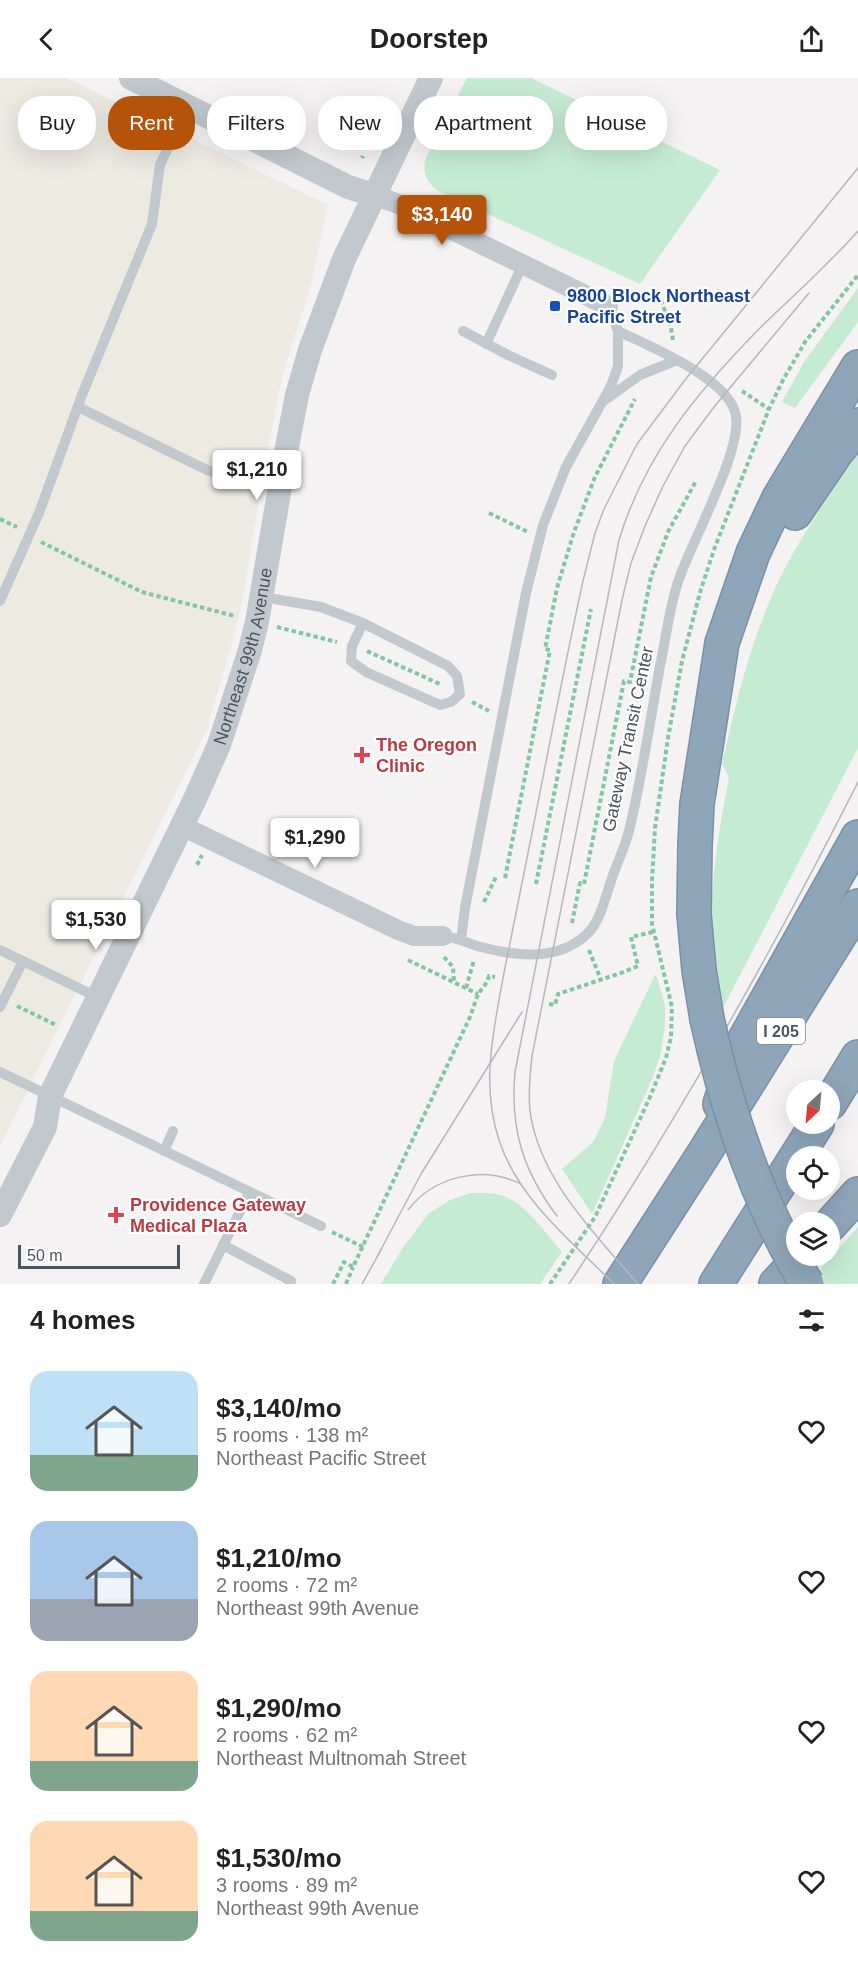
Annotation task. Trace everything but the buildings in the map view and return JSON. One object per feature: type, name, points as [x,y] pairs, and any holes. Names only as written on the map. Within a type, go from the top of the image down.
[{"type":"highway","points":[[807,1284],[773,1219],[749,1163],[719,1073],[699,970],[694,914],[697,804],[722,643],[753,553],[779,498],[858,367]]},
{"type":"highway","points":[[712,701],[742,622],[780,539],[804,498],[858,425]]},
{"type":"highway","points":[[703,1155],[735,1057],[858,837]]},
{"type":"highway","name":"I 205","points":[[620,1284],[858,906]]},
{"type":"highway","points":[[840,1087],[858,1057]]},
{"type":"highway","points":[[716,1284],[811,1134]]},
{"type":"highway","points":[[840,1214],[858,1194]]},
{"type":"highway","points":[[776,1284],[792,1266]]},
{"type":"street","points":[[131,78],[169,96]]},
{"type":"street","name":"Northeast 99th Avenue","points":[[0,1215],[45,1127],[50,1096],[219,746],[250,650],[262,597],[297,395],[310,350],[344,259],[431,78]]},
{"type":"street","points":[[195,109],[348,187],[401,205],[608,306]]},
{"type":"street","points":[[182,826],[398,930],[414,936],[452,938]]},
{"type":"lane","points":[[0,601],[39,513],[78,407],[152,224],[160,165],[167,150]]},
{"type":"lane","points":[[486,344],[523,264]]},
{"type":"lane","points":[[452,938],[465,908],[526,593],[543,525],[566,467],[611,386],[618,366],[618,331],[608,306]]},
{"type":"lane","points":[[463,331],[552,375]]},
{"type":"lane","name":"Gateway Transit Center","points":[[452,938],[477,946],[537,955],[567,947],[590,931],[599,914],[628,833],[678,582],[731,452],[738,422],[735,409],[724,395],[701,374],[618,331]]},
{"type":"lane","points":[[602,402],[640,375],[677,360]]},
{"type":"lane","points":[[78,407],[207,470],[225,476],[282,482]]},
{"type":"lane","points":[[262,597],[321,607],[363,623],[448,666],[457,676],[460,694],[451,702],[440,705],[366,672],[351,661],[352,646],[363,623]]},
{"type":"lane","points":[[0,950],[97,997]]},
{"type":"lane","points":[[0,1007],[23,961]]},
{"type":"lane","points":[[0,1072],[321,1226]]},
{"type":"lane","points":[[164,1151],[173,1131]]},
{"type":"lane","points":[[204,1284],[249,1193]]},
{"type":"lane","points":[[224,1245],[291,1281],[290,1284]]},
{"type":"path","points":[[661,300],[673,341],[682,346]]},
{"type":"path","points":[[737,390],[740,393],[743,391],[769,409]]},
{"type":"path","points":[[505,878],[550,650],[545,649],[557,588],[574,532],[595,477],[630,407],[640,394]]},
{"type":"path","points":[[572,923],[580,883],[584,884],[624,681],[630,682],[651,577],[668,532],[696,481]]},
{"type":"path","points":[[489,513],[528,533]]},
{"type":"path","points":[[536,884],[591,609]]},
{"type":"path","points":[[549,1004],[555,1005],[558,994],[638,966],[631,937],[653,932]]},
{"type":"path","points":[[588,948],[601,980]]},
{"type":"path","points":[[408,960],[478,994]]},
{"type":"path","points":[[346,1284],[465,1028],[478,994],[489,976],[495,977]]},
{"type":"path","points":[[6,994],[19,1008],[56,1025]]},
{"type":"path","points":[[321,1226],[363,1247]]},
{"type":"path","points":[[333,1284],[344,1262],[353,1266]]},
{"type":"shaded area","points":[[0,78],[67,78],[108,98],[108,150],[195,150],[195,140],[207,146],[207,150],[215,150],[328,205],[310,288],[282,377],[243,598],[207,729],[0,1146]]},
{"type":"green space","points":[[467,78],[531,78],[568,96],[565,96],[565,150],[667,150],[667,144],[720,170],[640,284],[438,191],[428,181],[424,169],[425,160],[430,150],[553,150],[553,96],[458,96]]},
{"type":"green space","points":[[858,288],[858,322],[795,408],[782,402],[804,362]]},
{"type":"green space","points":[[858,454],[858,748],[724,1006],[717,1003],[711,922],[721,819],[729,778],[722,764],[733,717],[753,646],[780,578],[807,530]]},
{"type":"green space","points":[[655,975],[665,1005],[661,1052],[653,1077],[592,1214],[562,1169],[596,1137],[605,1117],[614,1061]]},
{"type":"green space","points":[[470,1193],[499,1195],[515,1202],[537,1222],[562,1252],[540,1284],[381,1284],[402,1249],[428,1214],[450,1200]]},
{"type":"green space","points":[[858,1227],[858,1284],[807,1284],[823,1266],[840,1266],[840,1247]]},
{"type":"tram line","points":[[614,1284],[547,1218],[519,1181],[499,1140],[494,1120],[490,1079],[493,1039],[503,978],[583,581],[595,533],[604,509],[637,444],[685,380],[858,168]]},
{"type":"tram line","points":[[557,1216],[535,1183],[521,1148],[515,1112],[515,1072],[619,540],[643,479],[676,425],[695,400],[760,328],[858,231]]},
{"type":"tram line","points":[[638,1284],[571,1204],[545,1160],[535,1136],[530,1111],[532,1056],[631,563],[663,486],[685,446],[714,407],[809,293]]},
{"type":"tram line","points":[[569,1284],[685,1100],[757,974],[858,782]]},
{"type":"tram line","points":[[377,1257],[421,1174],[522,1012]]},
{"type":"tram line","points":[[408,1210],[431,1189],[460,1177],[491,1175],[521,1184]]},
{"type":"tram line","points":[[362,1284],[381,1250]]},
{"type":"place","name":"9800 Block Northeast Pacific Street","points":[[555,306]]},
{"type":"place","name":"The Oregon Clinic","points":[[362,755]]},
{"type":"place","name":"Providence Gateway Medical Plaza","points":[[116,1215]]}]
